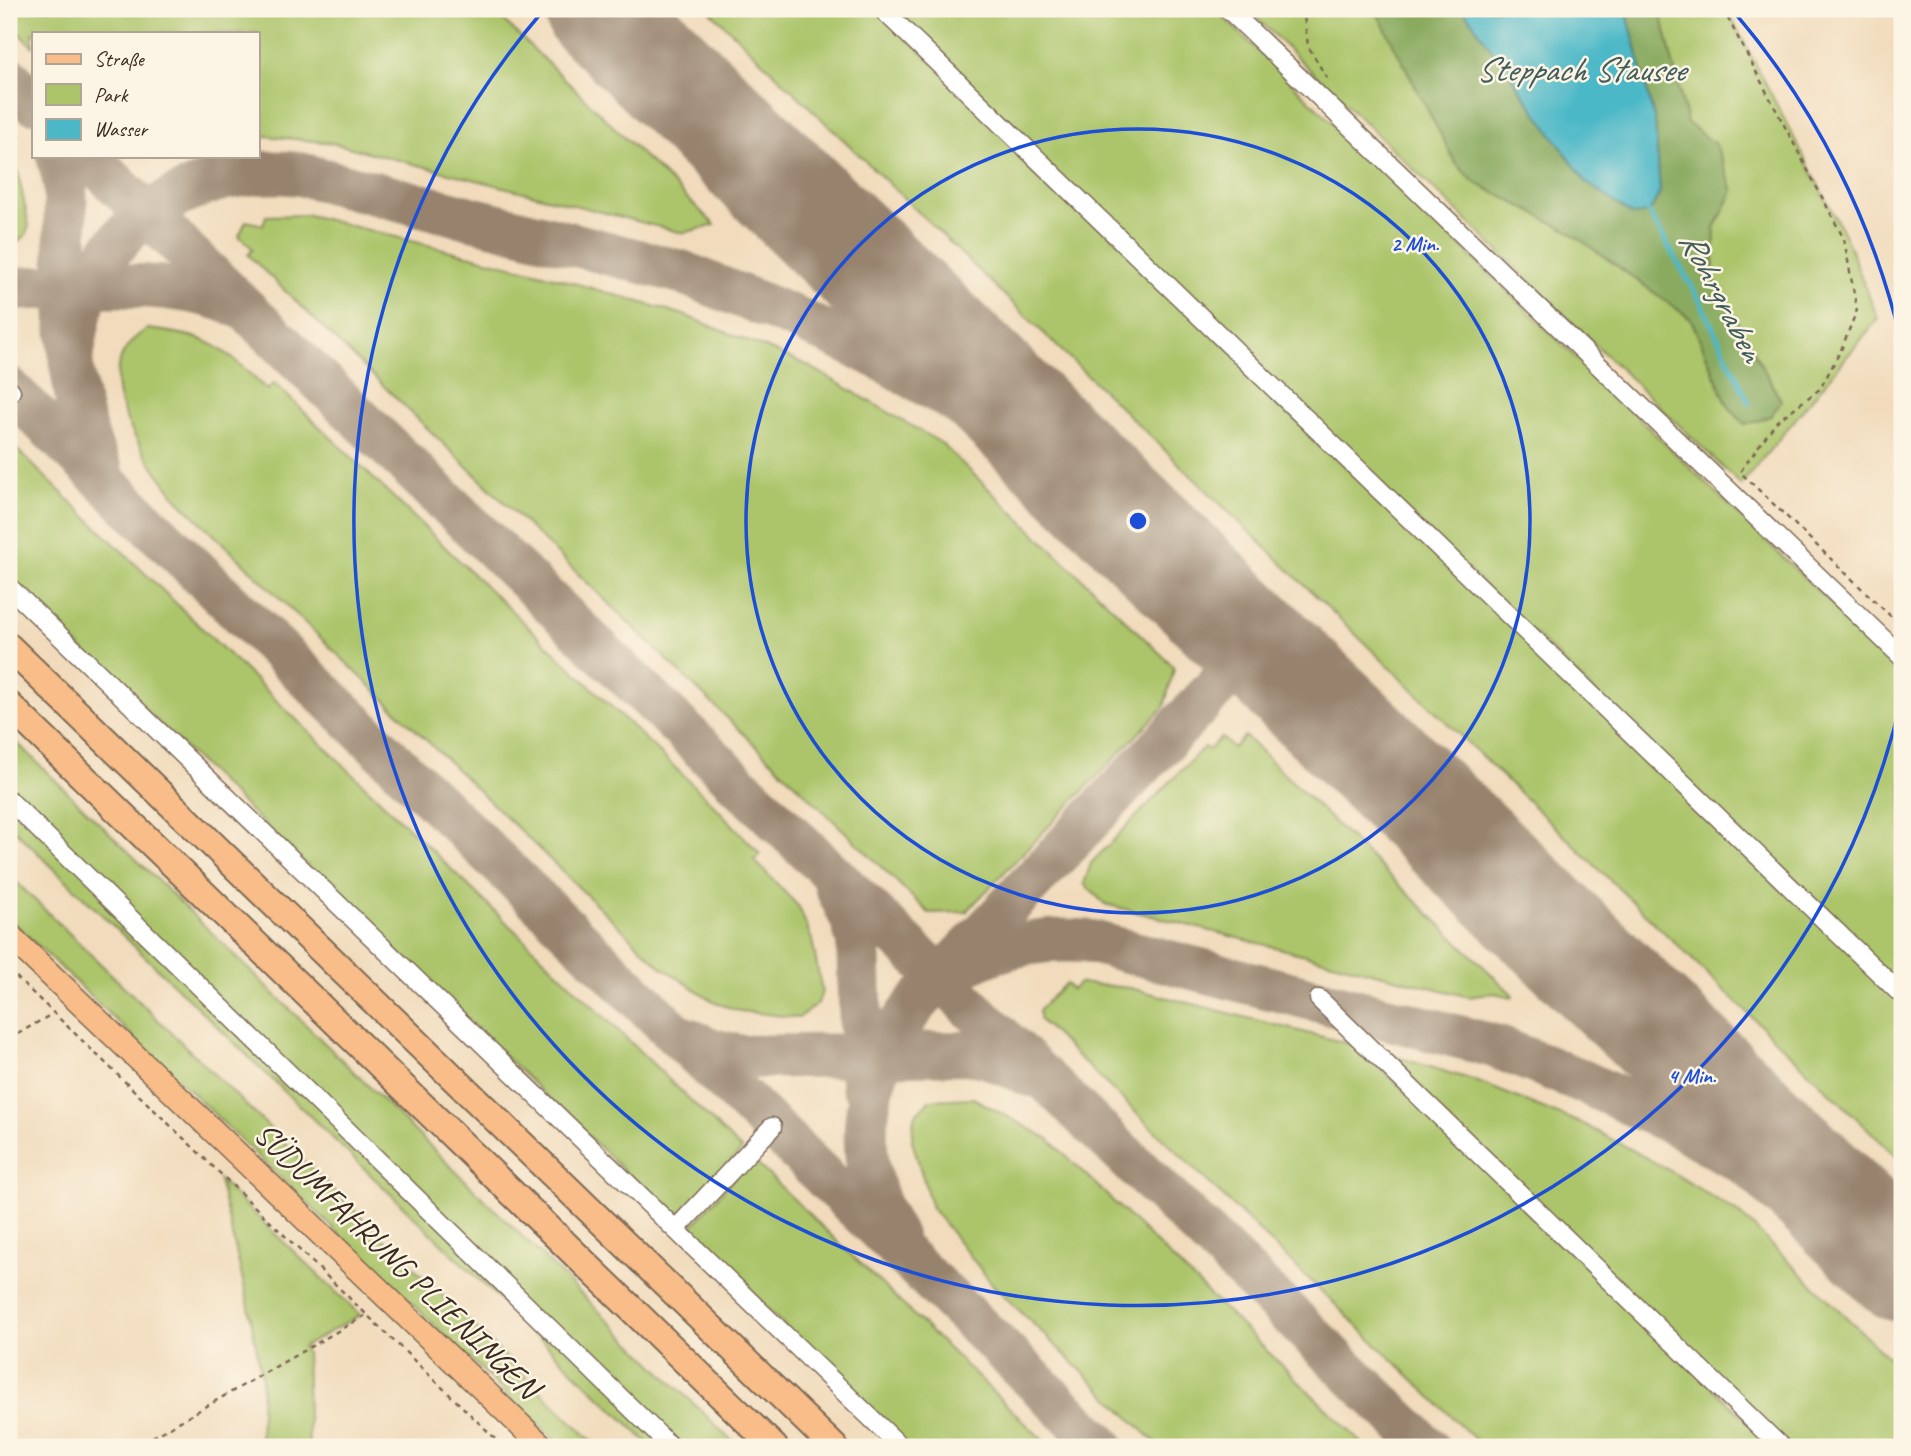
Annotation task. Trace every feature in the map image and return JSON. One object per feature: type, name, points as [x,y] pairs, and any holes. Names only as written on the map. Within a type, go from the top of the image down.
[{"type":"highway","points":[[9,647],[834,1447]]},
{"type":"highway","points":[[9,705],[774,1447]]},
{"type":"main road","name":"SÜDUMFAHRUNG PLIENINGEN","points":[[9,935],[543,1447]]},
{"type":"lane","points":[[882,9],[1902,995]]},
{"type":"lane","points":[[1228,9],[1902,657]]},
{"type":"lane","points":[[9,587],[901,1447]]},
{"type":"lane","points":[[9,800],[671,1447]]},
{"type":"lane","points":[[1319,999],[1781,1447]]},
{"type":"lane","points":[[676,1229],[772,1127]]},
{"type":"path","points":[[1303,9],[1308,46],[1320,71],[1334,86]]},
{"type":"path","points":[[1723,9],[1844,239],[1857,310],[1841,350],[1820,389],[1777,421],[1740,472],[1902,627]]},
{"type":"path","points":[[9,970],[504,1447]]},
{"type":"path","points":[[9,1039],[52,1014]]},
{"type":"path","points":[[135,1447],[366,1315]]},
{"type":"green space","points":[[9,9],[492,9],[715,225],[683,233],[332,143],[259,135],[259,32],[32,32],[32,46],[9,24]]},
{"type":"green space","points":[[708,9],[877,9],[1902,1000],[1902,1162]]},
{"type":"green space","points":[[887,9],[1215,9],[1902,672],[1902,989]]},
{"type":"green space","points":[[1247,9],[1375,9],[1474,182],[1567,230],[1691,319],[1728,406],[1781,400],[1713,278],[1715,228],[1733,191],[1716,145],[1687,123],[1660,9],[1727,9],[1846,238],[1878,319],[1741,485]]},
{"type":"green space","points":[[1375,9],[1463,9],[1586,182],[1649,213],[1660,192],[1655,122],[1626,9],[1660,9],[1687,123],[1716,145],[1733,191],[1715,228],[1713,278],[1781,401],[1771,416],[1745,425],[1728,406],[1691,319],[1567,230],[1474,182],[1456,164]]},
{"type":"green space","points":[[9,145],[16,163],[29,226],[25,236],[9,248]]},
{"type":"green space","points":[[308,215],[543,274],[684,315],[807,365],[941,443],[1171,664],[1174,669],[1164,707],[966,912],[929,913],[248,255],[253,249],[239,236],[246,221],[263,225],[266,216]]},
{"type":"green space","points":[[147,329],[202,340],[226,353],[267,390],[274,383],[714,805],[760,854],[754,860],[799,907],[812,940],[822,992],[818,1003],[799,1018],[740,1011],[716,1003],[660,966],[177,499],[135,437],[124,413],[118,390],[118,367],[127,347]]},
{"type":"green space","points":[[9,442],[742,1150],[682,1212],[669,1214],[9,579]]},
{"type":"green space","points":[[9,735],[738,1447],[652,1447],[9,825]]},
{"type":"green space","points":[[1245,736],[1513,995],[1512,997],[1494,993],[1469,997],[1105,904],[1084,884],[1091,863],[1204,747],[1209,750],[1221,737],[1233,748]]},
{"type":"green space","points":[[9,875],[598,1447],[562,1447],[9,918]]},
{"type":"green space","points":[[1066,983],[1072,990],[1079,983],[1130,988],[1358,1046],[1774,1447],[1483,1447],[1039,1019],[1039,1010]]},
{"type":"green space","points":[[1374,1050],[1473,1080],[1585,1125],[1667,1169],[1740,1214],[1902,1371],[1902,1447],[1787,1447]]},
{"type":"green space","points":[[973,1098],[1049,1139],[1366,1447],[1160,1447],[994,1286],[932,1208],[912,1141],[914,1116],[930,1100]]},
{"type":"green space","points":[[751,1158],[1050,1447],[907,1447],[688,1231]]},
{"type":"green space","points":[[219,1180],[360,1315],[303,1347],[306,1353],[309,1447],[260,1447],[262,1378],[248,1302]]},
{"type":"water","name":"Steppach Stausee","points":[[1463,9],[1626,9],[1655,122],[1660,192],[1649,213],[1632,215],[1586,182]]},
{"type":"waterway","name":"Rohrgraben","points":[[1649,213],[1699,299],[1749,403]]},
{"type":"taxiway","points":[[9,78],[32,101]]},
{"type":"taxiway","points":[[58,158],[65,184],[68,331],[72,368],[78,404],[101,470]]},
{"type":"taxiway","points":[[89,158],[1427,1447]]},
{"type":"taxiway","points":[[72,357],[81,311],[90,284],[106,256],[127,232],[151,212],[177,196],[206,184],[237,176],[300,174],[681,272],[798,319],[878,357],[972,411],[1068,461]]},
{"type":"taxiway","points":[[9,289],[156,287],[185,290],[238,306]]},
{"type":"taxiway","points":[[9,389],[1103,1447]]},
{"type":"taxiway","points":[[895,1236],[880,1207],[870,1177],[866,1147],[867,1117],[873,1087],[897,1030],[916,1004],[1257,644]]},
{"type":"taxiway","points":[[836,886],[852,920],[858,942],[863,1085]]},
{"type":"taxiway","points":[[935,985],[971,962],[1009,948],[1049,941],[1092,942],[1494,1046],[1577,1079],[1679,1126],[1759,1172],[1902,1275]]},
{"type":"taxiway","points":[[687,1039],[712,1050],[741,1057],[966,1053],[986,1056],[1030,1075]]},
{"type":"runway","points":[[599,9],[1902,1267]]}]
